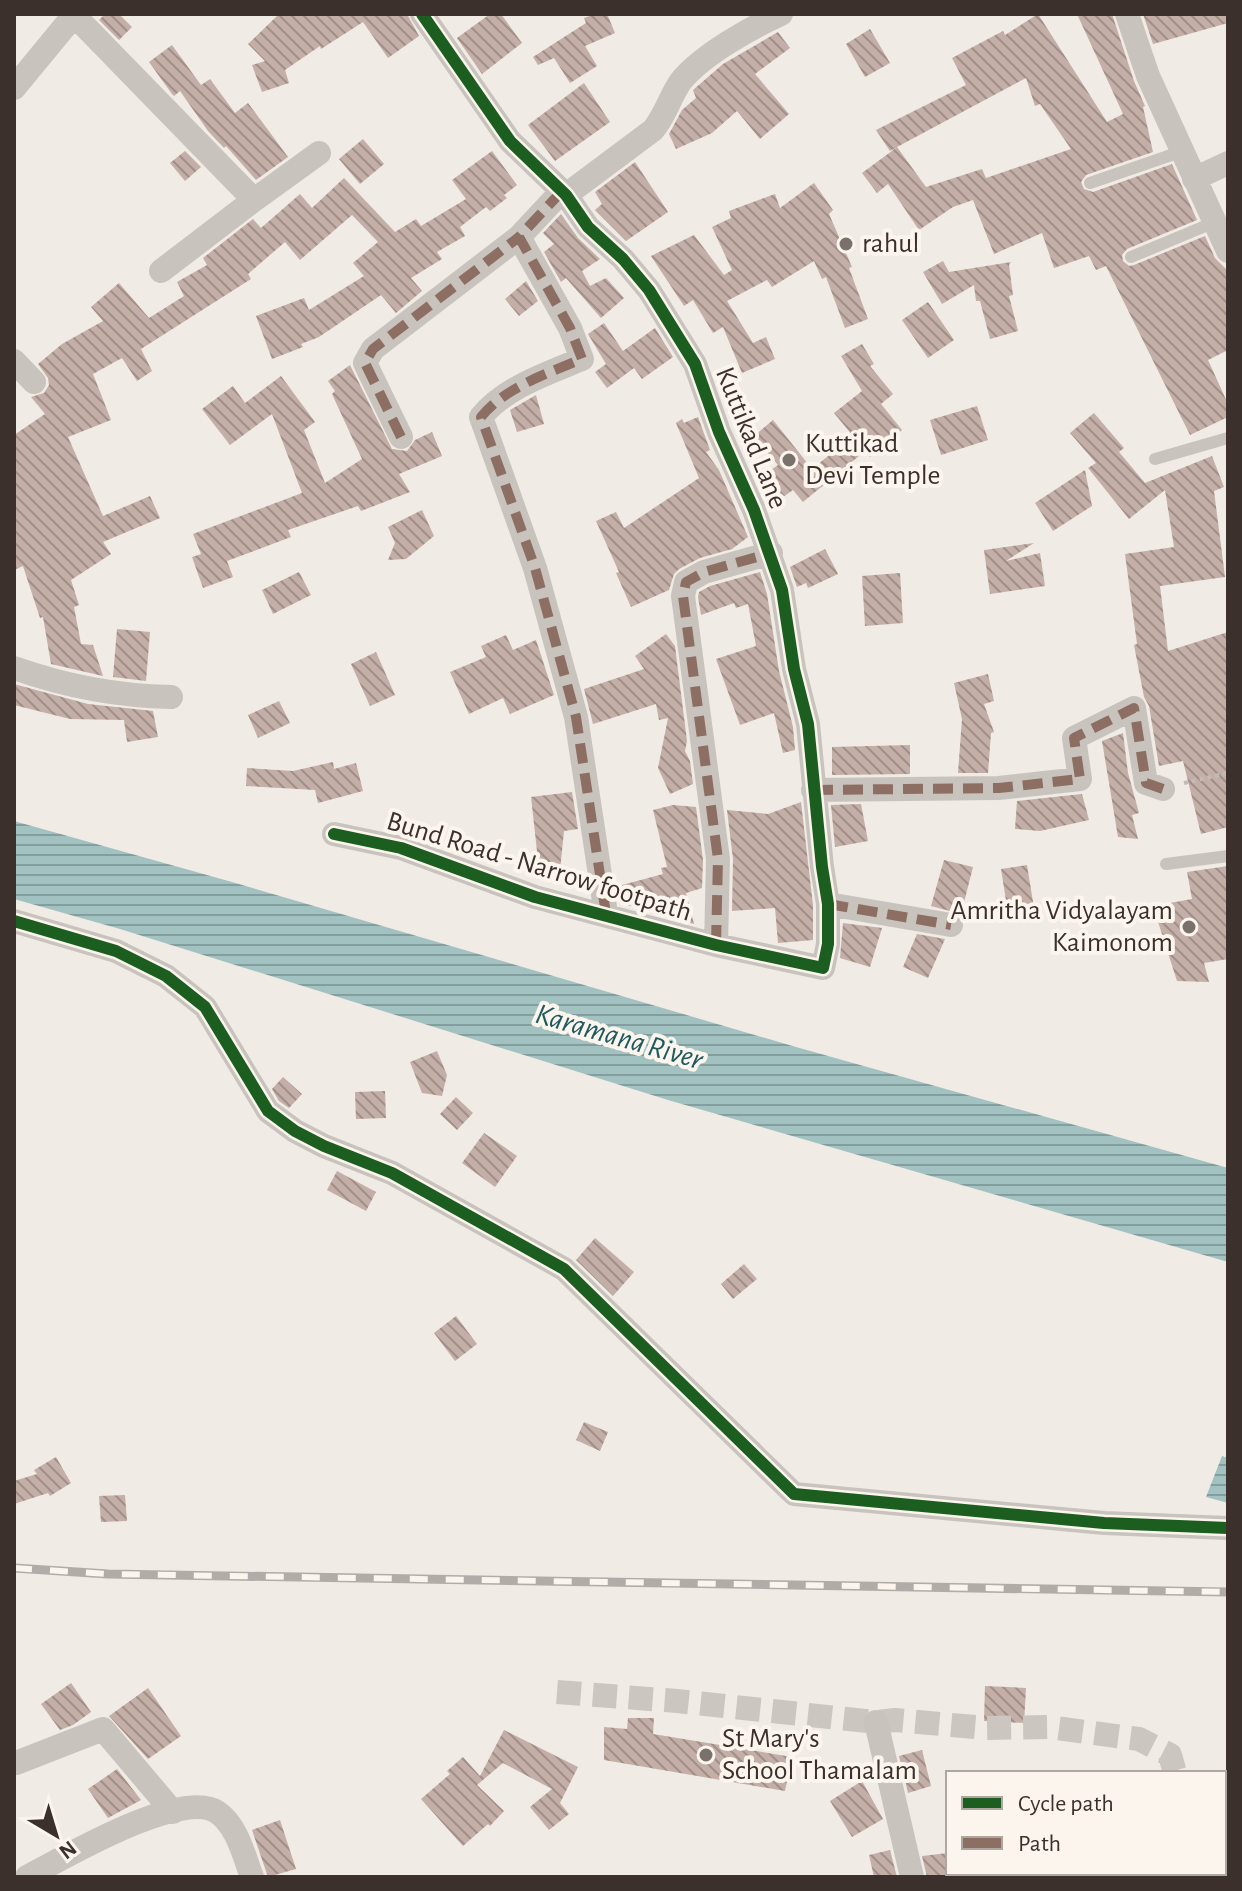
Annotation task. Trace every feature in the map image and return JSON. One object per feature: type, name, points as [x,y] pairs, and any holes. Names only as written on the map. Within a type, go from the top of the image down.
[{"type":"street","name":"Kuttikad Lane","points":[[422,14],[510,141],[564,193],[588,227],[623,259],[649,290],[695,364],[719,432],[771,553],[782,590],[794,669],[808,724],[828,904],[828,944],[823,968]]},
{"type":"street","points":[[401,437],[365,363],[373,349],[519,237],[564,193],[653,130],[664,117],[682,80],[721,47],[750,28],[781,14]]},
{"type":"street","points":[[1127,14],[1148,76],[1228,251]]},
{"type":"street","points":[[14,88],[75,15],[254,200]]},
{"type":"street","points":[[161,271],[319,153]]},
{"type":"street","points":[[1194,179],[1228,163]]},
{"type":"street","points":[[519,237],[570,328],[582,359],[533,380],[488,408],[481,417],[535,568],[576,717],[606,914]]},
{"type":"street","points":[[14,361],[34,382]]},
{"type":"street","name":"Kuttikad Lane","points":[[716,945],[718,859],[683,596],[686,582],[704,572],[771,553]]},
{"type":"street","points":[[14,668],[49,680],[137,696],[171,697]]},
{"type":"street","points":[[813,790],[999,788],[1080,779],[1074,738],[1134,708],[1146,783],[1163,789]]},
{"type":"street","name":"Bund Road - Narrow footpath","points":[[334,834],[401,848],[535,897],[716,945],[823,968]]},
{"type":"street","points":[[828,904],[951,925]]},
{"type":"street","points":[[14,921],[116,951],[166,976],[205,1007],[268,1111],[295,1131],[392,1173],[564,1269],[794,1494],[1104,1523],[1228,1528]]},
{"type":"street","points":[[876,1722],[912,1877]]},
{"type":"street","points":[[16,1763],[103,1729],[173,1812]]},
{"type":"street","points":[[37,1875],[144,1818],[201,1808],[217,1812],[236,1834],[252,1877]]},
{"type":"lane","points":[[1090,183],[1183,151]]},
{"type":"lane","points":[[1131,257],[1215,222]]},
{"type":"lane","points":[[1155,459],[1228,438]]},
{"type":"lane","points":[[1166,864],[1228,856]]},
{"type":"path","points":[[1163,789],[1228,773]]},
{"type":"water","name":"Karamana River","points":[[14,821],[1228,1168],[1228,1262],[668,1100],[120,929],[14,899]]},
{"type":"water","points":[[1222,1456],[1228,1458],[1228,1503],[1206,1497]]},
{"type":"building","points":[[105,14],[119,14],[132,27],[119,40],[99,20]]},
{"type":"building","points":[[279,14],[407,14],[419,36],[388,58],[363,22],[285,70],[289,83],[262,92],[252,65],[265,61],[248,44]]},
{"type":"building","points":[[490,14],[501,14],[522,43],[482,74],[457,38]]},
{"type":"building","points":[[607,14],[615,33],[585,46],[597,66],[570,83],[554,58],[538,65],[533,57],[586,23],[584,18]]},
{"type":"building","points":[[1038,14],[1107,122],[1123,114],[1077,14],[1112,14],[1145,106],[1153,152],[1086,175],[1081,182],[1084,189],[1093,192],[1172,164],[1197,220],[1127,249],[1122,255],[1123,261],[1129,266],[1134,265],[1205,236],[1215,258],[1228,271],[1228,350],[1208,360],[1228,404],[1228,417],[1190,435],[1106,266],[1096,270],[1089,256],[1054,268],[1042,233],[994,254],[973,200],[953,207],[919,230],[888,184],[877,193],[862,173],[896,148],[890,151],[876,130],[966,85],[952,58],[1003,31],[1005,35]],"holes":[[[1026,78],[1035,106],[1040,104],[1071,149],[986,178],[982,169],[926,187],[897,147]]]},
{"type":"building","points":[[1143,14],[1228,14],[1228,23],[1153,44]]},
{"type":"building","points":[[870,29],[890,63],[865,77],[846,44]]},
{"type":"building","points":[[778,32],[790,48],[755,74],[789,114],[760,139],[737,111],[712,133],[676,149],[669,134],[682,110],[696,98],[693,90],[723,64]]},
{"type":"building","points":[[172,45],[201,85],[210,79],[235,113],[248,103],[288,157],[256,180],[208,131],[180,91],[174,96],[172,94],[149,62]]},
{"type":"building","points":[[584,83],[610,122],[555,161],[528,125]]},
{"type":"building","points":[[363,139],[384,164],[360,184],[339,159]]},
{"type":"building","points":[[185,151],[201,167],[185,181],[170,163]]},
{"type":"building","points":[[492,151],[517,185],[504,195],[507,198],[490,211],[486,207],[460,227],[465,236],[437,252],[442,259],[411,278],[422,291],[396,313],[381,295],[319,337],[301,344],[303,347],[272,359],[256,316],[304,298],[309,310],[364,276],[353,263],[378,242],[352,215],[300,260],[285,242],[248,274],[251,279],[141,349],[152,371],[137,381],[122,358],[93,374],[111,420],[68,437],[103,516],[150,496],[160,518],[103,542],[111,554],[71,580],[79,605],[74,607],[81,644],[93,645],[103,676],[51,664],[43,617],[40,618],[23,566],[14,570],[14,435],[45,414],[31,397],[44,393],[49,385],[38,364],[62,344],[103,321],[91,307],[119,283],[149,318],[184,296],[177,282],[207,265],[203,258],[253,219],[261,228],[300,194],[312,208],[344,178],[395,232],[416,219],[421,226],[466,199],[452,180]]},
{"type":"building","points":[[635,162],[668,212],[626,241],[595,210],[602,204],[595,192]]},
{"type":"building","points":[[814,183],[833,210],[829,214],[852,267],[849,268],[868,319],[845,328],[826,277],[822,279],[814,261],[772,287],[767,280],[727,301],[753,343],[766,337],[775,359],[742,373],[723,327],[713,333],[693,300],[684,306],[651,256],[694,235],[724,275],[732,270],[712,227],[731,218],[729,211],[775,194],[780,208]]},
{"type":"building","points":[[561,214],[578,238],[600,259],[582,271],[590,286],[606,278],[624,298],[601,318],[566,278],[561,282],[544,252],[554,244],[543,233]]},
{"type":"building","points":[[943,261],[949,272],[1011,262],[1013,295],[1009,296],[1018,331],[990,339],[980,301],[976,301],[974,285],[942,304],[923,272]]},
{"type":"building","points":[[526,281],[538,301],[519,316],[505,299]]},
{"type":"building","points":[[928,302],[954,340],[928,358],[902,320]]},
{"type":"building","points":[[604,323],[623,351],[655,328],[673,357],[642,379],[634,368],[607,388],[595,372],[606,364],[588,334]]},
{"type":"building","points":[[862,344],[874,364],[870,366],[893,394],[881,404],[902,430],[870,457],[865,451],[803,502],[793,490],[769,507],[757,480],[778,465],[754,436],[773,420],[812,469],[853,436],[834,413],[862,391],[841,356]]},
{"type":"building","points":[[350,365],[392,449],[407,451],[415,440],[432,432],[442,456],[399,474],[410,492],[361,511],[358,506],[288,530],[291,537],[227,561],[233,577],[203,588],[192,557],[201,554],[193,534],[302,493],[272,414],[230,445],[202,409],[233,386],[245,403],[281,376],[315,422],[304,430],[325,483],[362,459],[332,394],[335,391],[328,381]]},
{"type":"building","points":[[536,395],[544,424],[517,432],[510,410]]},
{"type":"building","points":[[977,406],[988,440],[941,455],[930,420]]},
{"type":"building","points":[[1094,413],[1124,448],[1119,452],[1145,483],[1212,456],[1224,487],[1214,491],[1225,577],[1160,586],[1168,651],[1228,632],[1228,827],[1201,834],[1183,761],[1159,766],[1134,645],[1137,644],[1125,554],[1174,547],[1165,490],[1129,519],[1088,468],[1096,463],[1070,433]]},
{"type":"building","points":[[698,417],[710,450],[706,452],[719,470],[748,537],[732,549],[700,558],[679,569],[669,590],[631,607],[596,521],[616,512],[624,528],[699,478],[676,423]]},
{"type":"building","points":[[1085,470],[1092,506],[1053,531],[1035,503]]},
{"type":"building","points":[[422,510],[434,536],[406,559],[388,560],[395,543],[388,527]]},
{"type":"building","points":[[1034,543],[1006,561],[1040,553],[1045,586],[990,594],[984,550]]},
{"type":"building","points":[[825,549],[838,574],[808,588],[806,583],[797,587],[790,567]]},
{"type":"building","points":[[299,572],[311,595],[273,614],[262,590]]},
{"type":"building","points":[[760,572],[793,727],[795,750],[783,753],[774,713],[740,725],[716,659],[756,646],[748,604],[736,608],[734,603],[701,615],[698,597],[699,592],[710,586]]},
{"type":"building","points":[[900,573],[903,623],[865,626],[862,576]]},
{"type":"building","points":[[117,629],[150,632],[146,681],[113,677]]},
{"type":"building","points":[[666,634],[675,646],[687,741],[685,751],[690,761],[693,784],[670,794],[658,768],[668,718],[659,720],[656,704],[593,724],[584,689],[644,669],[635,656]]},
{"type":"building","points":[[506,635],[513,650],[536,640],[554,695],[510,714],[503,698],[469,714],[450,672],[486,657],[481,646]]},
{"type":"building","points":[[376,652],[395,695],[370,706],[351,664]]},
{"type":"building","points":[[988,674],[994,701],[984,704],[994,732],[991,733],[988,773],[958,773],[962,719],[954,683]]},
{"type":"building","points":[[14,684],[88,704],[153,711],[158,737],[127,742],[124,720],[70,719],[14,705]]},
{"type":"building","points":[[279,701],[290,723],[258,738],[248,715]]},
{"type":"building","points":[[1123,733],[1128,773],[1139,813],[1132,815],[1138,839],[1118,837],[1102,741]]},
{"type":"building","points":[[910,745],[910,774],[832,775],[832,747]]},
{"type":"building","points":[[333,762],[334,769],[356,763],[363,791],[318,803],[315,790],[246,786],[247,768],[293,771]]},
{"type":"building","points":[[572,792],[578,829],[564,831],[559,880],[535,879],[537,851],[531,797]]},
{"type":"building","points":[[1082,794],[1089,820],[1040,831],[1015,829],[1017,801]]},
{"type":"building","points":[[801,802],[813,905],[813,940],[778,943],[775,908],[732,911],[733,859],[727,810],[768,814]]},
{"type":"building","points":[[861,804],[868,841],[835,847],[831,805]]},
{"type":"building","points":[[673,805],[696,807],[703,860],[702,888],[686,893],[694,924],[674,918],[669,897],[628,906],[622,885],[663,874],[661,868],[667,867],[653,810]]},
{"type":"building","points":[[944,860],[973,867],[961,914],[931,906]]},
{"type":"building","points":[[1027,865],[1034,908],[1008,913],[1001,869]]},
{"type":"building","name":"Amritha Vidyalayam Kaimonom","points":[[1228,866],[1228,959],[1204,963],[1209,982],[1177,981],[1153,906],[1192,899],[1187,872]]},
{"type":"building","points":[[843,923],[882,928],[870,967],[840,958]]},
{"type":"building","points":[[917,934],[945,939],[928,978],[903,967]]},
{"type":"building","points":[[437,1051],[447,1075],[442,1096],[422,1093],[410,1062]]},
{"type":"building","points":[[283,1077],[302,1094],[289,1108],[279,1101],[272,1089]]},
{"type":"building","points":[[385,1091],[386,1118],[356,1119],[355,1092]]},
{"type":"building","points":[[456,1097],[473,1113],[457,1130],[440,1114]]},
{"type":"building","points":[[484,1133],[517,1156],[495,1187],[462,1163]]},
{"type":"building","points":[[337,1171],[376,1192],[366,1211],[327,1190]]},
{"type":"building","points":[[595,1238],[634,1272],[613,1296],[576,1260]]},
{"type":"building","points":[[744,1264],[757,1279],[733,1299],[721,1284]]},
{"type":"building","points":[[456,1316],[477,1344],[455,1361],[434,1333]]},
{"type":"building","points":[[584,1422],[608,1432],[600,1451],[576,1440]]},
{"type":"building","points":[[56,1457],[71,1483],[50,1496],[48,1493],[14,1504],[14,1481],[37,1474],[34,1470]]},
{"type":"building","points":[[125,1495],[127,1521],[101,1522],[99,1496]]},
{"type":"building","points":[[71,1683],[91,1712],[60,1730],[41,1704]]},
{"type":"building","points":[[985,1686],[1026,1688],[1024,1723],[984,1721]]},
{"type":"building","points":[[148,1688],[181,1736],[148,1759],[109,1716]]},
{"type":"building","points":[[628,1718],[654,1718],[653,1734],[792,1757],[785,1791],[604,1760],[604,1727],[627,1729]]},
{"type":"building","points":[[504,1730],[578,1767],[560,1803],[569,1814],[549,1830],[530,1807],[552,1789],[503,1763],[477,1785],[504,1811],[463,1846],[421,1799],[450,1774],[447,1771],[463,1757],[480,1776]]},
{"type":"building","points":[[922,1750],[931,1786],[908,1793],[899,1756]]},
{"type":"building","points":[[117,1769],[141,1800],[108,1818],[88,1789]]},
{"type":"building","points":[[862,1781],[883,1819],[852,1837],[830,1801]]},
{"type":"building","points":[[280,1820],[296,1869],[268,1877],[252,1830]]},
{"type":"building","points":[[890,1850],[897,1877],[874,1877],[869,1855]]},
{"type":"building","points":[[946,1853],[948,1876],[927,1877],[922,1856]]},
{"type":"tunnel","points":[[557,1692],[876,1722],[895,1720],[986,1728],[1048,1727],[1139,1739],[1170,1755],[1174,1771]]},
{"type":"railway","points":[[14,1568],[108,1574],[1228,1592]]},
{"type":"marked path","points":[[562,191],[519,237],[570,328],[582,359],[514,390],[481,417],[535,568],[576,717],[606,914]]},
{"type":"marked path","points":[[401,437],[365,363],[373,349],[519,237]]},
{"type":"marked path","points":[[716,945],[718,859],[683,596],[686,582],[704,572],[771,553]]},
{"type":"marked path","points":[[813,790],[999,788],[1080,779],[1074,738],[1134,708],[1146,783],[1163,789]]},
{"type":"marked path","points":[[828,904],[951,925]]},
{"type":"cycle path","points":[[334,834],[401,848],[535,897],[716,945],[823,968],[828,944],[828,904],[808,724],[794,669],[782,590],[754,510],[719,432],[695,364],[649,290],[623,259],[588,227],[566,195],[510,141],[422,14]]},
{"type":"cycle path","points":[[14,921],[116,951],[166,976],[205,1007],[268,1111],[295,1131],[392,1173],[564,1269],[794,1494],[1104,1523],[1228,1528]]},
{"type":"place","name":"rahul","points":[[846,244]]},
{"type":"place","name":"Kuttikad Devi Temple","points":[[789,460]]},
{"type":"place","name":"Amritha Vidyalayam Kaimonom","points":[[1189,927]]},
{"type":"place","name":"St Mary's School Thamalam","points":[[706,1755]]}]
